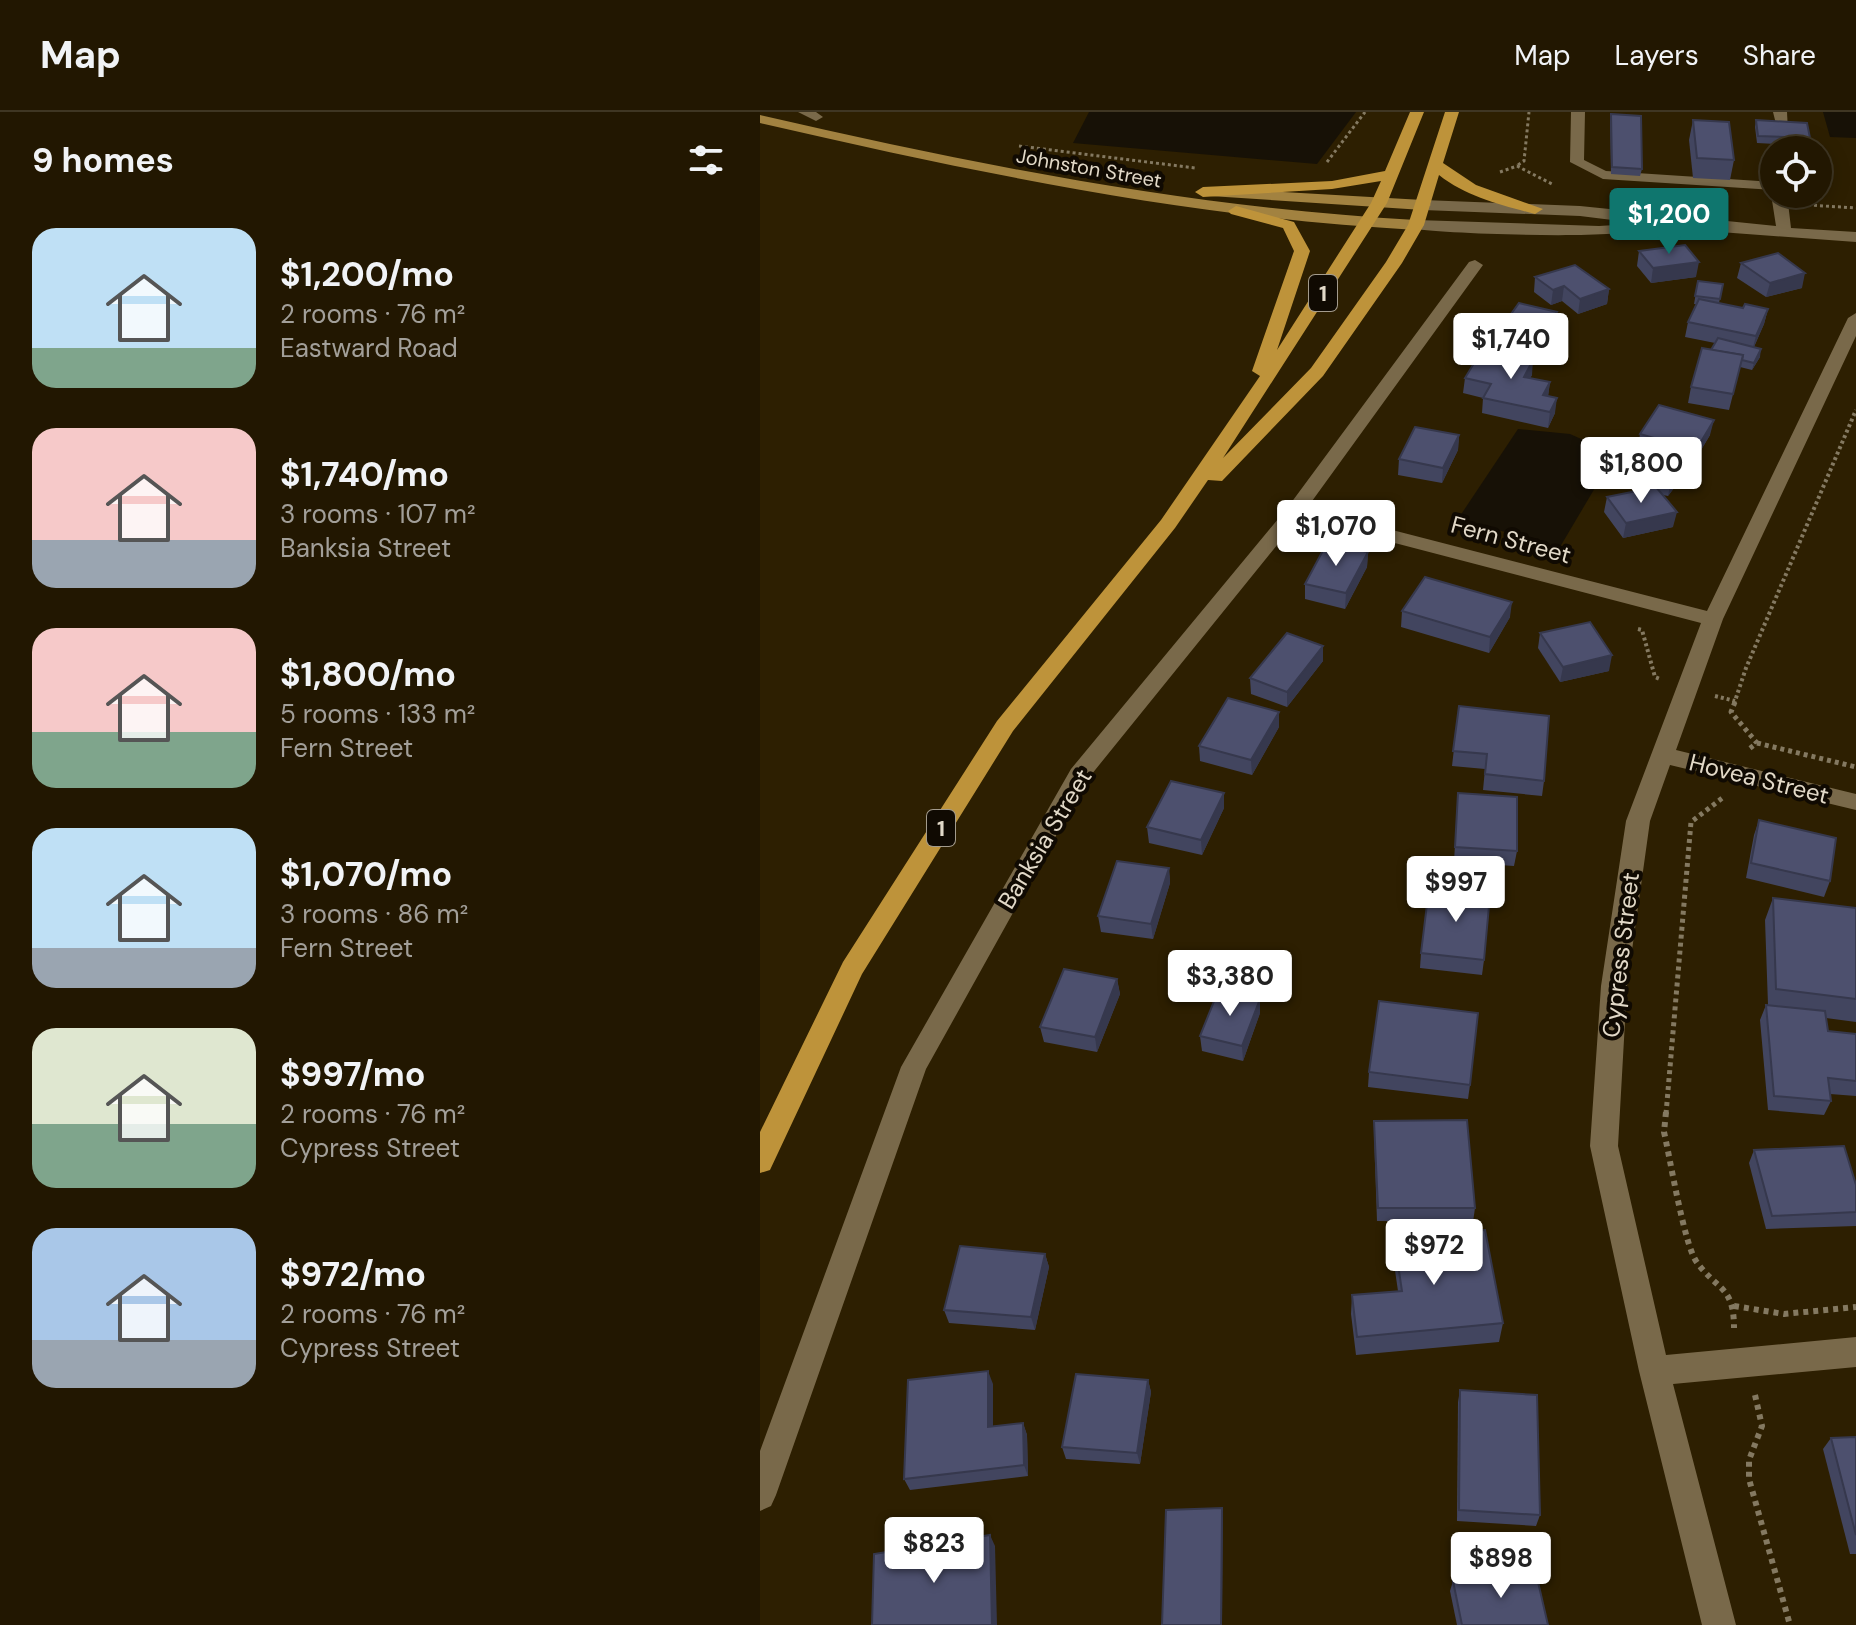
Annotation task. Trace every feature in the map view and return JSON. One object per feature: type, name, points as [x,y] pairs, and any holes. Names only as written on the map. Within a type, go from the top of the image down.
[{"type":"highway","name":"1","points":[[760,1161],[852,969],[1005,726],[1168,524],[1249,407],[1379,203],[1417,112]]},
{"type":"highway","name":"1","points":[[1168,524],[1317,372],[1394,263],[1416,225],[1452,112]]},
{"type":"highway","points":[[1437,165],[1458,184],[1488,197],[1535,209]]},
{"type":"highway","points":[[1203,192],[1332,185],[1390,175]]},
{"type":"highway","points":[[1236,211],[1289,225],[1302,251],[1249,407]]},
{"type":"main road","name":"Johnston Street","points":[[793,112],[1071,176],[1203,192],[1423,205]]},
{"type":"main road","name":"Johnston Street","points":[[760,119],[984,170],[1134,199],[1367,224],[1416,225]]},
{"type":"street","points":[[1578,112],[1577,162],[1603,175],[1715,205],[1784,231],[1856,237]]},
{"type":"street","points":[[1780,112],[1783,129]]},
{"type":"street","points":[[1416,225],[1599,231],[1693,225],[1715,205],[1760,191]]},
{"type":"street","points":[[1423,205],[1535,209],[1693,225]]},
{"type":"street","points":[[1781,208],[1784,231]]},
{"type":"street","name":"Banksia Street","points":[[760,1495],[914,1067],[1079,775],[1295,511],[1475,265]]},
{"type":"street","name":"Cypress Street","points":[[1719,1625],[1654,1371],[1604,1146],[1614,986],[1638,821],[1713,619],[1856,319]]},
{"type":"street","name":"Fern Street","points":[[1295,511],[1713,619]]},
{"type":"street","name":"Hovea Street","points":[[1663,755],[1856,802]]},
{"type":"street","points":[[1654,1371],[1856,1352]]},
{"type":"path","points":[[1333,170],[1324,167],[1365,112]]},
{"type":"path","points":[[1517,166],[1524,161],[1529,112]]},
{"type":"path","points":[[1016,146],[1199,168]]},
{"type":"path","points":[[1856,410],[1731,712],[1757,743],[1856,767]]},
{"type":"path","points":[[1627,626],[1642,630],[1655,677],[1668,682]]},
{"type":"path","points":[[1712,696],[1735,701]]},
{"type":"path","points":[[1744,754],[1757,743]]},
{"type":"path","points":[[1729,790],[1722,801],[1691,822],[1664,1132],[1693,1257],[1709,1278],[1727,1292],[1734,1306],[1733,1324]]},
{"type":"path","points":[[1734,1306],[1784,1314],[1856,1307]]},
{"type":"path","points":[[1756,1398],[1762,1426],[1749,1460],[1749,1479],[1790,1625]]},
{"type":"shaded area","points":[[1089,112],[1356,112],[1317,164],[1073,143]]},
{"type":"shaded area","points":[[1823,112],[1856,112],[1856,138],[1830,136]]},
{"type":"shaded area","points":[[1518,429],[1570,434],[1615,454],[1560,547],[1458,519]]},
{"type":"building","points":[[1611,114],[1641,116],[1642,169],[1612,167]]},
{"type":"building","points":[[1693,120],[1729,122],[1734,160],[1697,158]]},
{"type":"building","points":[[1756,120],[1807,123],[1810,136],[1760,136]]},
{"type":"building","points":[[1685,245],[1699,262],[1653,268],[1639,251]]},
{"type":"building","points":[[1778,253],[1805,273],[1770,283],[1741,263]]},
{"type":"building","points":[[1575,265],[1609,289],[1580,299],[1564,286],[1553,290],[1535,277]]},
{"type":"building","points":[[1698,281],[1723,284],[1720,299],[1695,296]]},
{"type":"building","points":[[1699,299],[1743,308],[1745,304],[1768,309],[1756,336],[1688,322]]},
{"type":"building","points":[[1519,303],[1557,312],[1540,337],[1501,328]]},
{"type":"building","points":[[1718,338],[1761,349],[1754,363],[1742,360],[1743,355],[1711,350]]},
{"type":"building","points":[[1702,348],[1743,355],[1733,394],[1691,387]]},
{"type":"building","points":[[1482,350],[1533,360],[1524,377],[1550,382],[1543,395],[1557,398],[1550,412],[1483,398],[1491,384],[1465,378]]},
{"type":"building","points":[[1659,405],[1714,420],[1696,450],[1640,434]]},
{"type":"building","points":[[1415,427],[1459,435],[1443,468],[1399,459]]},
{"type":"building","points":[[1628,447],[1683,464],[1671,481],[1615,464]]},
{"type":"building","points":[[1656,487],[1677,512],[1626,523],[1607,497]]},
{"type":"building","points":[[1327,543],[1368,552],[1346,593],[1305,584]]},
{"type":"building","points":[[1425,577],[1512,602],[1490,637],[1402,611]]},
{"type":"building","points":[[1590,622],[1612,655],[1563,667],[1540,633]]},
{"type":"building","points":[[1287,633],[1323,646],[1287,692],[1250,678]]},
{"type":"building","points":[[1228,698],[1279,712],[1251,760],[1199,746]]},
{"type":"building","points":[[1459,706],[1549,716],[1544,781],[1485,774],[1487,754],[1453,751]]},
{"type":"building","points":[[1171,781],[1224,793],[1201,840],[1147,827]]},
{"type":"building","points":[[1458,793],[1517,797],[1517,851],[1455,847]]},
{"type":"building","points":[[1759,820],[1836,838],[1830,881],[1751,863]]},
{"type":"building","points":[[1117,861],[1169,868],[1151,924],[1098,916]]},
{"type":"building","points":[[1429,888],[1490,895],[1484,960],[1421,953]]},
{"type":"building","points":[[1773,898],[1856,908],[1856,999],[1776,989]]},
{"type":"building","points":[[1064,969],[1117,979],[1095,1037],[1040,1027]]},
{"type":"building","points":[[1219,989],[1260,999],[1242,1046],[1200,1036]]},
{"type":"building","points":[[1379,1001],[1478,1013],[1470,1085],[1369,1072]]},
{"type":"building","points":[[1766,1005],[1825,1011],[1828,1031],[1856,1034],[1856,1081],[1828,1078],[1831,1101],[1774,1096]]},
{"type":"building","points":[[1467,1120],[1475,1208],[1378,1208],[1374,1121]]},
{"type":"building","points":[[1844,1146],[1856,1185],[1856,1212],[1772,1216],[1754,1150]]},
{"type":"building","points":[[1485,1230],[1503,1323],[1357,1337],[1352,1295],[1402,1291],[1394,1238]]},
{"type":"building","points":[[960,1246],[1045,1254],[1031,1317],[944,1310]]},
{"type":"building","points":[[988,1371],[988,1427],[1023,1423],[1024,1465],[904,1479],[908,1380]]},
{"type":"building","points":[[1076,1374],[1148,1380],[1137,1453],[1062,1447]]},
{"type":"building","points":[[1460,1390],[1537,1395],[1540,1515],[1459,1510]]},
{"type":"building","points":[[1856,1437],[1856,1535],[1831,1438]]},
{"type":"building","points":[[1222,1508],[1221,1625],[1162,1625],[1166,1510]]},
{"type":"building","points":[[990,1535],[992,1625],[872,1625],[874,1554]]},
{"type":"building","points":[[1535,1569],[1548,1625],[1462,1625],[1453,1581]]}]
